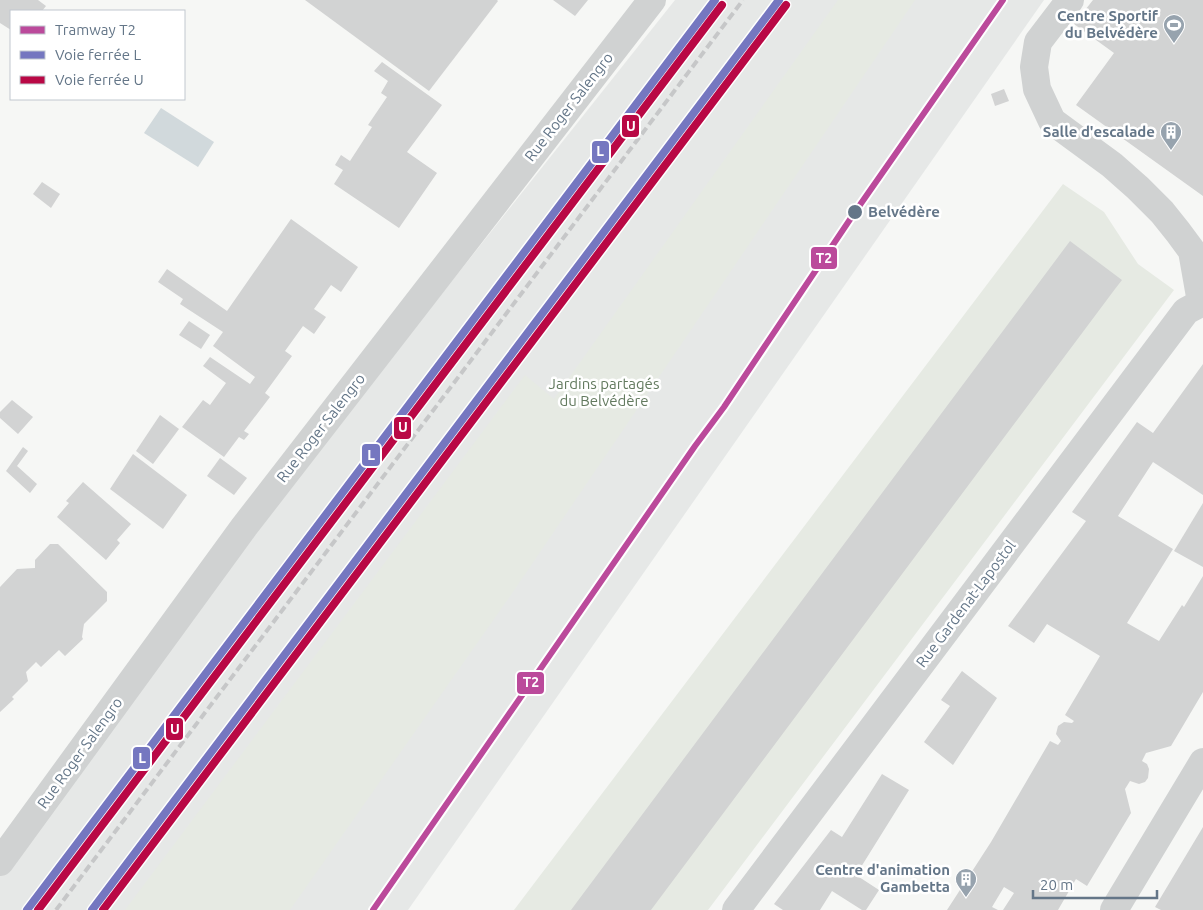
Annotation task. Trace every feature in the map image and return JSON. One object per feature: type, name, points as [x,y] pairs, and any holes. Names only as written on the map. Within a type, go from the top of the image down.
[{"type":"street","name":"Rue Roger Salengro","points":[[0,862],[244,527],[652,0]]},
{"type":"street","points":[[1070,0],[1038,42],[1034,67],[1037,89],[1052,121],[1112,165],[1162,212],[1178,232],[1192,251],[1202,302]]},
{"type":"street","name":"Rue Gardenat-Lapostol","points":[[736,910],[1186,311],[1202,302]]},
{"type":"street","points":[[1114,910],[1203,762]]},
{"type":"shaded area","points":[[675,0],[1044,0],[408,910],[0,910],[0,875],[255,529]]},
{"type":"shaded area","points":[[161,108],[214,142],[198,167],[144,133]]},
{"type":"green space","name":"Jardins partagés du Belvédère","points":[[838,0],[915,0],[515,589],[290,910],[125,910],[525,375],[554,399]]},
{"type":"green space","points":[[1063,184],[1104,212],[1138,264],[1174,290],[708,910],[514,910]]},
{"type":"building","points":[[0,0],[38,0],[46,6],[43,10],[10,10],[10,29],[0,23]]},
{"type":"building","points":[[305,0],[497,0],[498,1],[429,91]]},
{"type":"building","points":[[553,0],[588,0],[575,16]]},
{"type":"building","name":"Salle d'escalade","points":[[1093,0],[1203,0],[1203,196],[1076,105],[1114,53],[1074,24]]},
{"type":"building","points":[[382,62],[442,105],[407,152],[437,173],[399,228],[334,184],[343,170],[335,165],[341,155],[350,161],[372,127],[368,125],[387,97],[381,93],[388,81],[374,71]]},
{"type":"building","points":[[1004,89],[1009,101],[995,106],[991,94]]},
{"type":"building","points":[[42,182],[60,194],[51,208],[33,194]]},
{"type":"building","points":[[291,219],[358,267],[341,292],[331,285],[314,309],[326,317],[314,334],[303,326],[285,351],[292,356],[265,393],[270,397],[244,431],[249,434],[244,440],[239,437],[224,457],[182,427],[203,400],[210,405],[226,383],[203,366],[210,357],[250,384],[255,377],[213,346],[223,332],[180,304],[183,299],[158,282],[167,269],[227,311]]},
{"type":"building","points":[[1070,241],[1122,280],[651,910],[571,910]]},
{"type":"building","points":[[189,321],[210,335],[201,349],[179,335]]},
{"type":"building","points":[[1203,364],[1203,495],[1153,462],[1118,516],[1173,549],[1127,623],[1159,641],[1182,605],[1184,607],[1203,576],[1203,692],[1171,746],[1146,753],[1142,761],[1147,764],[1149,769],[1148,778],[1145,782],[1139,784],[1130,781],[1125,789],[1131,813],[1087,886],[1076,879],[1058,910],[1003,910],[1014,893],[1004,887],[992,907],[998,910],[947,910],[991,842],[1050,741],[1058,745],[1061,741],[1056,734],[1058,726],[1064,722],[1072,723],[1074,721],[1065,715],[1100,656],[1047,624],[1034,643],[1008,626],[1086,521],[1072,512],[1137,422],[1153,433]]},
{"type":"building","points":[[12,400],[33,417],[18,434],[0,418],[0,412]]},
{"type":"building","points":[[160,415],[179,429],[153,464],[136,451]]},
{"type":"building","points":[[23,447],[28,451],[17,466],[37,484],[30,493],[6,471]]},
{"type":"building","points":[[133,454],[187,495],[163,529],[110,489]]},
{"type":"building","points":[[220,458],[247,478],[234,495],[207,476]]},
{"type":"building","points":[[83,482],[131,524],[117,540],[120,543],[106,560],[57,517],[69,503],[66,501]]},
{"type":"building","points":[[1203,503],[1203,567],[1174,551]]},
{"type":"building","points":[[50,544],[58,544],[107,592],[107,601],[84,624],[83,639],[65,656],[59,650],[41,667],[36,662],[26,672],[28,681],[12,697],[14,699],[0,712],[0,587],[17,569],[35,568],[35,560]]},
{"type":"building","points":[[962,671],[997,698],[953,765],[924,742],[950,706],[941,700]]},
{"type":"building","points":[[882,774],[909,790],[856,875],[879,890],[866,910],[862,910],[832,891],[820,910],[783,910],[774,904],[831,830],[842,837]]},
{"type":"building","points":[[1203,827],[1203,910],[1161,910],[1155,907]]},
{"type":"railway","points":[[56,910],[743,0]]},
{"type":"tram line","name":"T2","points":[[373,910],[724,407],[855,212],[1003,0]]},
{"type":"rail line","name":"L","points":[[27,910],[715,0]]},
{"type":"rail line","name":"L","points":[[92,910],[779,0]]},
{"type":"rail line","name":"U","points":[[38,910],[722,5]]},
{"type":"rail line","name":"U","points":[[103,910],[786,5]]},
{"type":"place","name":"Centre Sportif du Belvédère","points":[[1174,44]]},
{"type":"place","name":"Salle d'escalade","points":[[1171,151]]},
{"type":"place","name":"Belvédère","points":[[855,212]]},
{"type":"place","name":"Centre d'animation Gambetta","points":[[966,898]]}]
